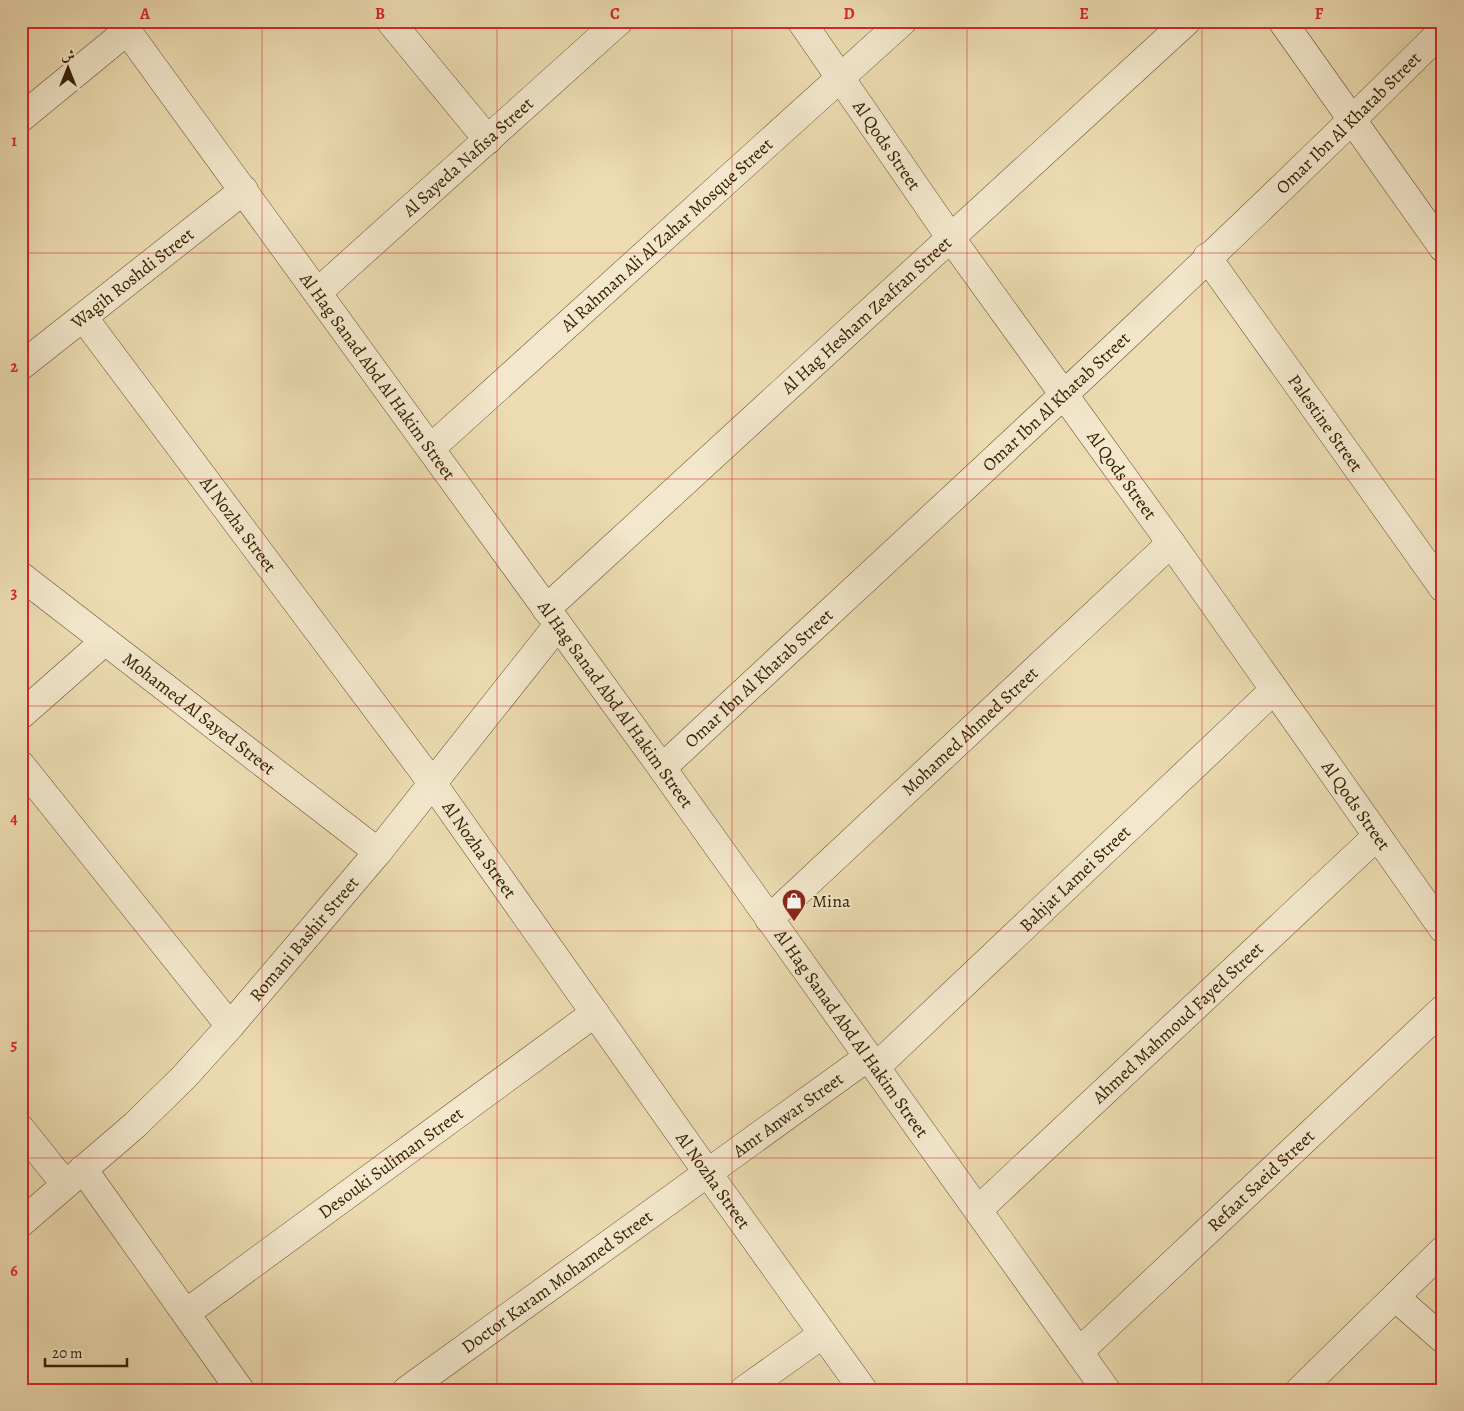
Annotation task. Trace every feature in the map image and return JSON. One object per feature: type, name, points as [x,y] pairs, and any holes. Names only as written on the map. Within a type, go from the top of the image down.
[{"type":"street","points":[[390,21],[488,140]]},
{"type":"street","name":"Al Sayeda Nafisa Street","points":[[318,292],[619,21]]},
{"type":"street","name":"Al Qods Street","points":[[801,21],[950,237],[1171,542],[1443,929]]},
{"type":"street","name":"Al Rahman Ali Al Zahar Mosque Street","points":[[430,448],[903,21]]},
{"type":"street","name":"Al Hag Hesham Zeafran Street","points":[[552,617],[950,237],[1187,21]]},
{"type":"street","points":[[1282,21],[1443,248]]},
{"type":"street","points":[[21,118],[124,26]]},
{"type":"street","name":"Al Hag Sanad Abd Al Hakim Street","points":[[124,26],[662,768],[1106,1390]]},
{"type":"street","name":"Omar Ibn Al Khatab Street","points":[[662,768],[1064,394],[1352,121],[1443,30]]},
{"type":"street","name":"Wagih Roshdi Street","points":[[21,366],[244,190]]},
{"type":"street","name":"Palestine Street","points":[[1207,257],[1443,588]]},
{"type":"street","name":"Al Nozha Street","points":[[84,317],[432,784],[863,1390]]},
{"type":"street","name":"Mohamed Ahmed Street","points":[[769,919],[1171,542]]},
{"type":"street","name":"Mohamed Al Sayed Street","points":[[21,576],[378,852]]},
{"type":"street","name":"Romani Bashir Street","points":[[21,1223],[135,1125],[177,1084],[230,1026],[378,852],[432,784],[552,617]]},
{"type":"street","points":[[21,715],[105,641]]},
{"type":"street","name":"Bahjat Lamei Street","points":[[872,1062],[1274,690]]},
{"type":"street","points":[[21,765],[230,1026]]},
{"type":"street","name":"Ahmed Mahmoud Fayed Street","points":[[978,1210],[1377,836]]},
{"type":"street","name":"Refaat Saeid Street","points":[[1079,1352],[1443,1009]]},
{"type":"street","name":"Desouki Suliman Street","points":[[186,1314],[595,1013]]},
{"type":"street","name":"Amr Anwar Street","points":[[707,1172],[872,1062]]},
{"type":"street","points":[[21,1129],[74,1177],[186,1314],[240,1390]]},
{"type":"street","name":"Doctor Karam Mohamed Street","points":[[407,1390],[707,1172]]},
{"type":"street","points":[[1300,1390],[1443,1250]]},
{"type":"street","points":[[1395,1297],[1443,1339]]},
{"type":"street","points":[[744,1390],[823,1334]]},
{"type":"place","name":"Mina","points":[[794,922]]}]
